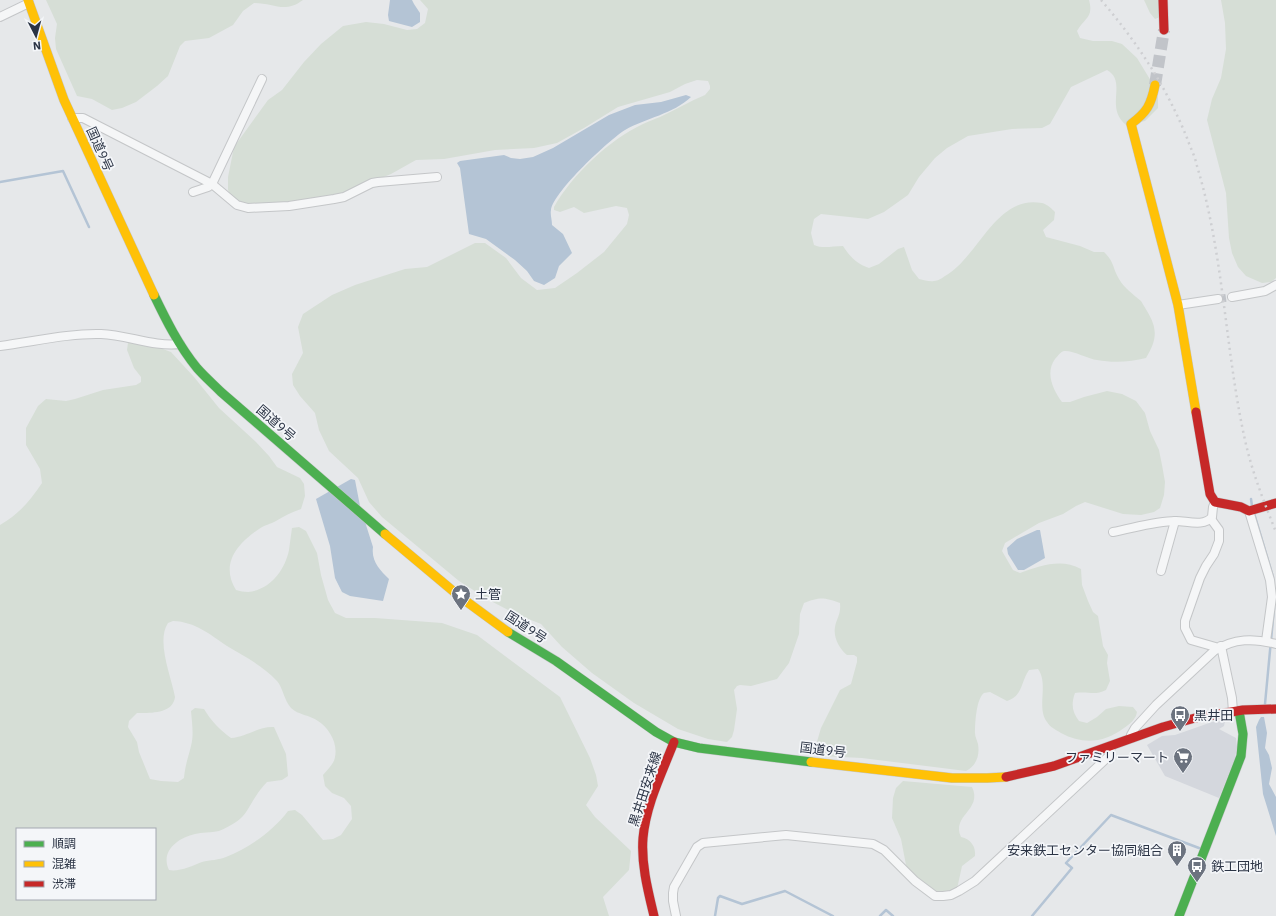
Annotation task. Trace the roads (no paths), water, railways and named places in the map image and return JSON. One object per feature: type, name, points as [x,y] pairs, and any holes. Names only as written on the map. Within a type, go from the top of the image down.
[{"type":"main road","points":[[1163,0],[1164,30]]},
{"type":"main road","name":"国道9号","points":[[29,1],[72,118],[163,314],[180,344],[197,368],[221,392],[331,488],[459,596],[510,634],[556,662],[656,732],[674,742],[699,748],[917,774],[987,778],[1011,776],[1038,771],[1066,763],[1171,725],[1236,711],[1276,709]]},
{"type":"main road","points":[[1155,85],[1152,102],[1146,114],[1132,124],[1178,305],[1210,494],[1215,502],[1241,507],[1249,512],[1276,503]]},
{"type":"main road","points":[[1180,916],[1241,756],[1243,734],[1236,711]]},
{"type":"main road","name":"黒井田安来線","points":[[654,916],[643,860],[643,837],[646,819],[674,742]]},
{"type":"street","points":[[0,17],[29,1]]},
{"type":"street","points":[[193,192],[208,187],[212,184],[262,79]]},
{"type":"street","points":[[72,118],[82,118],[212,184],[237,205],[256,209],[289,206],[334,199],[356,192],[372,183],[437,177]]},
{"type":"street","points":[[1232,297],[1265,291],[1276,285]]},
{"type":"street","points":[[1178,305],[1218,299]]},
{"type":"street","points":[[0,346],[99,334],[166,345],[180,344]]},
{"type":"street","points":[[1215,502],[1211,519],[1219,530],[1219,541],[1214,554],[1200,578],[1185,621],[1185,628],[1191,640],[1220,647]]},
{"type":"street","points":[[1132,738],[1135,728],[1156,705],[1220,647],[1238,641],[1253,639],[1271,643],[1272,597],[1270,580],[1249,512]]},
{"type":"street","points":[[1113,532],[1154,523],[1175,521],[1201,522],[1211,519]]},
{"type":"street","points":[[1161,571],[1175,521]]},
{"type":"street","points":[[1220,647],[1236,711]]},
{"type":"street","points":[[676,916],[672,893],[697,847],[703,843],[772,836],[786,835],[877,845],[931,894],[935,896],[943,896],[955,893],[975,881],[1109,756],[1111,747]]},
{"type":"water","points":[[390,0],[412,0],[420,13],[420,22],[412,27],[389,21],[388,15]]},
{"type":"water","points":[[686,95],[691,97],[676,108],[625,130],[607,144],[572,179],[554,202],[551,210],[552,225],[563,234],[572,253],[559,266],[555,278],[544,285],[534,281],[527,271],[515,260],[486,239],[469,234],[460,168],[457,163],[460,161],[504,155],[511,158],[520,159],[533,157],[553,148],[609,115],[635,105],[661,102]]},
{"type":"water","points":[[351,479],[355,480],[360,506],[373,547],[373,557],[379,569],[389,579],[383,601],[350,596],[342,592],[335,578],[330,546],[316,499]]},
{"type":"water","points":[[1040,530],[1045,558],[1024,570],[1018,570],[1008,554],[1007,548],[1017,539]]},
{"type":"water","points":[[1261,717],[1264,717],[1267,733],[1265,748],[1269,755],[1272,768],[1269,784],[1276,797],[1276,836],[1263,794],[1256,727]]},
{"type":"waterway","points":[[0,182],[63,171],[89,227]]},
{"type":"waterway","points":[[1251,499],[1252,506]]},
{"type":"waterway","points":[[1254,513],[1273,577]]},
{"type":"waterway","points":[[1265,704],[1274,608]]},
{"type":"waterway","points":[[1032,916],[1072,868],[1066,863],[1111,815],[1199,848]]},
{"type":"waterway","points":[[715,916],[718,898],[720,896],[742,904],[785,891],[833,916]]},
{"type":"waterway","points":[[880,916],[886,910],[893,916]]},
{"type":"tunnel","points":[[1155,85],[1164,30]]},
{"type":"tunnel","points":[[1218,299],[1232,297]]},
{"type":"railway","points":[[1101,0],[1127,32],[1150,65],[1170,100],[1195,159],[1213,234],[1238,406],[1245,440],[1255,475],[1276,532]]},
{"type":"place","name":"土管","points":[[461,611]]},
{"type":"place","name":"黒井田","points":[[1180,732]]},
{"type":"place","name":"ファミリーマート","points":[[1183,774]]},
{"type":"place","name":"安来鉄工センター協同組合","points":[[1177,867]]},
{"type":"place","name":"鉄工団地","points":[[1197,883]]}]
